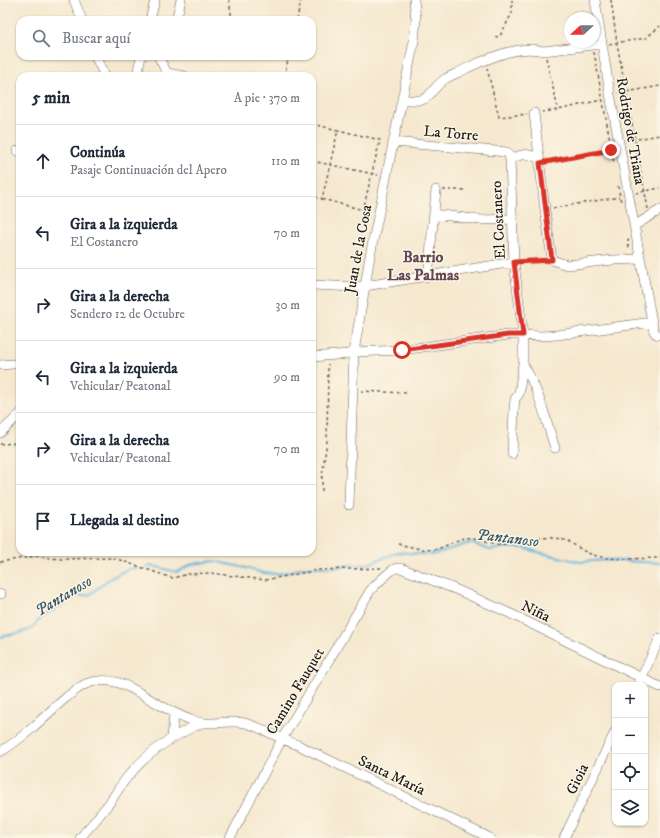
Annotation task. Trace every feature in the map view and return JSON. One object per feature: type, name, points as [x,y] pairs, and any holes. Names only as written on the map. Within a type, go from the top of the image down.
[{"type":"street","points":[[74,0],[80,16]]},
{"type":"street","points":[[151,16],[155,0]]},
{"type":"street","points":[[177,16],[181,0]]},
{"type":"street","name":"Juan de la Cosa","points":[[349,505],[354,352],[386,177],[414,40],[416,20],[414,0]]},
{"type":"street","name":"Rodrigo de Triana","points":[[595,0],[618,142],[624,196],[634,226],[654,331],[659,335]]},
{"type":"street","points":[[402,100],[416,102],[426,99],[445,79],[501,54],[522,50],[539,49],[544,51],[592,44],[602,45]]},
{"type":"street","points":[[97,60],[103,72]]},
{"type":"street","points":[[138,72],[140,60]]},
{"type":"street","points":[[160,60],[166,72]]},
{"type":"street","points":[[534,113],[552,260],[566,265],[640,259]]},
{"type":"street","points":[[537,138],[530,154],[540,161]]},
{"type":"street","name":"La Torre","points":[[393,142],[508,156],[530,154]]},
{"type":"street","name":"El Costanero","points":[[508,156],[514,262],[523,335],[523,364],[518,394],[515,399],[512,454]]},
{"type":"street","points":[[428,277],[436,190]]},
{"type":"street","points":[[634,226],[660,210]]},
{"type":"street","points":[[434,214],[482,220],[511,219]]},
{"type":"street","points":[[316,285],[366,286],[514,262]]},
{"type":"street","points":[[316,357],[348,354],[354,352],[402,350],[508,335],[557,335],[652,322]]},
{"type":"street","points":[[0,365],[13,364]]},
{"type":"street","points":[[523,364],[530,375],[540,400],[555,448]]},
{"type":"street","points":[[0,434],[16,418]]},
{"type":"street","name":"Niña","points":[[396,568],[403,569],[455,589],[509,613],[639,681],[660,686]]},
{"type":"street","name":"Camino Fauquet","points":[[230,838],[282,739],[370,590],[396,568]]},
{"type":"street","points":[[639,681],[660,638]]},
{"type":"street","points":[[0,752],[26,733],[78,688],[89,683],[107,680],[126,685],[174,713],[202,723]]},
{"type":"street","points":[[172,738],[174,713]]},
{"type":"street","name":"Santa María","points":[[202,723],[230,721],[245,723],[298,745],[490,838]]},
{"type":"street","points":[[80,838],[106,807],[128,776],[154,750],[172,738],[202,723]]},
{"type":"street","name":"Gioia","points":[[564,838],[612,738]]},
{"type":"path","points":[[229,0],[231,16]]},
{"type":"path","points":[[298,16],[301,0]]},
{"type":"path","points":[[496,37],[500,36],[512,13],[512,0]]},
{"type":"path","points":[[610,0],[649,217]]},
{"type":"path","points":[[602,45],[646,38],[660,26]]},
{"type":"path","points":[[544,51],[558,110]]},
{"type":"path","points":[[285,72],[288,60]]},
{"type":"path","points":[[485,60],[499,116],[558,110],[602,100]]},
{"type":"path","points":[[610,94],[660,86]]},
{"type":"path","points":[[316,125],[380,140],[363,210],[316,197]]},
{"type":"path","points":[[322,199],[338,130]]},
{"type":"path","points":[[618,142],[660,135]]},
{"type":"path","points":[[540,161],[611,150]]},
{"type":"path","points":[[316,162],[386,177]]},
{"type":"path","points":[[545,210],[660,188]]},
{"type":"path","points":[[436,190],[465,190]]},
{"type":"path","points":[[514,262],[552,260]]},
{"type":"path","points":[[322,491],[322,476],[327,441],[329,356]]},
{"type":"path","points":[[352,391],[406,393]]},
{"type":"path","points":[[0,444],[16,443]]},
{"type":"path","points":[[398,544],[419,548],[436,549],[449,543],[467,538],[504,544],[515,544],[550,537],[565,539],[588,553],[601,556],[621,559],[660,558]]},
{"type":"path","points":[[0,562],[35,556],[59,559],[114,558],[172,578],[189,574],[210,573],[265,580],[337,568],[396,568]]},
{"type":"waterway","name":"Pantanoso","points":[[145,567],[153,566],[177,572],[192,564],[214,561],[263,573],[276,574],[290,572],[303,567],[337,567],[368,564],[398,552],[431,555],[470,543],[490,550],[508,547],[524,548],[580,562],[606,560],[660,563]]},
{"type":"waterway","name":"Pantanoso","points":[[0,637],[31,629],[41,618],[69,600],[78,596],[89,595],[109,579],[128,569],[137,568]]},
{"type":"district","name":"Barrio Las Palmas","points":[[423,265]]},
{"type":"route","points":[[402,350],[508,335],[523,335],[514,262],[552,260],[540,163],[611,150]]}]
